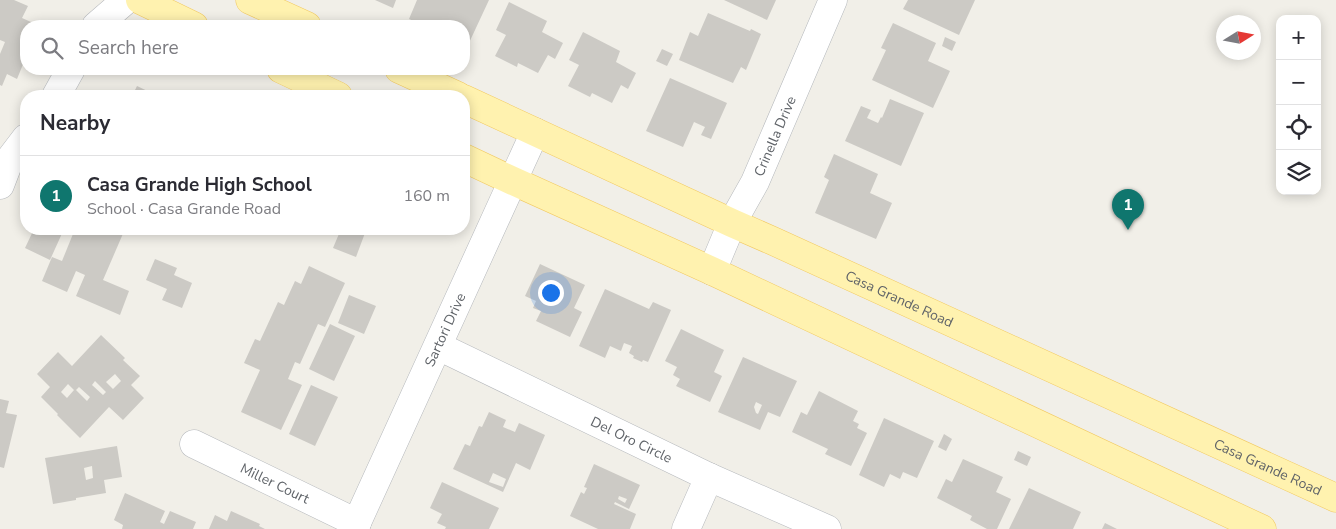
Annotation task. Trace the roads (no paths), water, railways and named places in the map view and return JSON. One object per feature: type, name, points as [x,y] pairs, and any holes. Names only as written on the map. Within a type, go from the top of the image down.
[{"type":"main road","points":[[140,0],[182,20]]},
{"type":"main road","points":[[250,0],[294,20]]},
{"type":"main road","points":[[294,75],[325,90]]},
{"type":"main road","points":[[412,75],[445,90]]},
{"type":"main road","name":"Casa Grande Road","points":[[470,102],[1336,498]]},
{"type":"main road","points":[[470,161],[712,271],[1262,529]]},
{"type":"street","points":[[103,20],[126,0]]},
{"type":"street","name":"Crinella Drive","points":[[712,271],[732,223],[755,182],[833,0]]},
{"type":"street","points":[[59,90],[68,75]]},
{"type":"street","name":"Sartori Drive","points":[[355,526],[535,132]]},
{"type":"street","points":[[0,185],[10,159],[20,146]]},
{"type":"street","name":"Del Oro Circle","points":[[438,346],[708,477],[827,529]]},
{"type":"street","name":"Miller Court","points":[[194,444],[355,526]]},
{"type":"street","points":[[686,529],[708,477]]},
{"type":"place","name":"Casa Grande High School","points":[[1128,230]]}]
